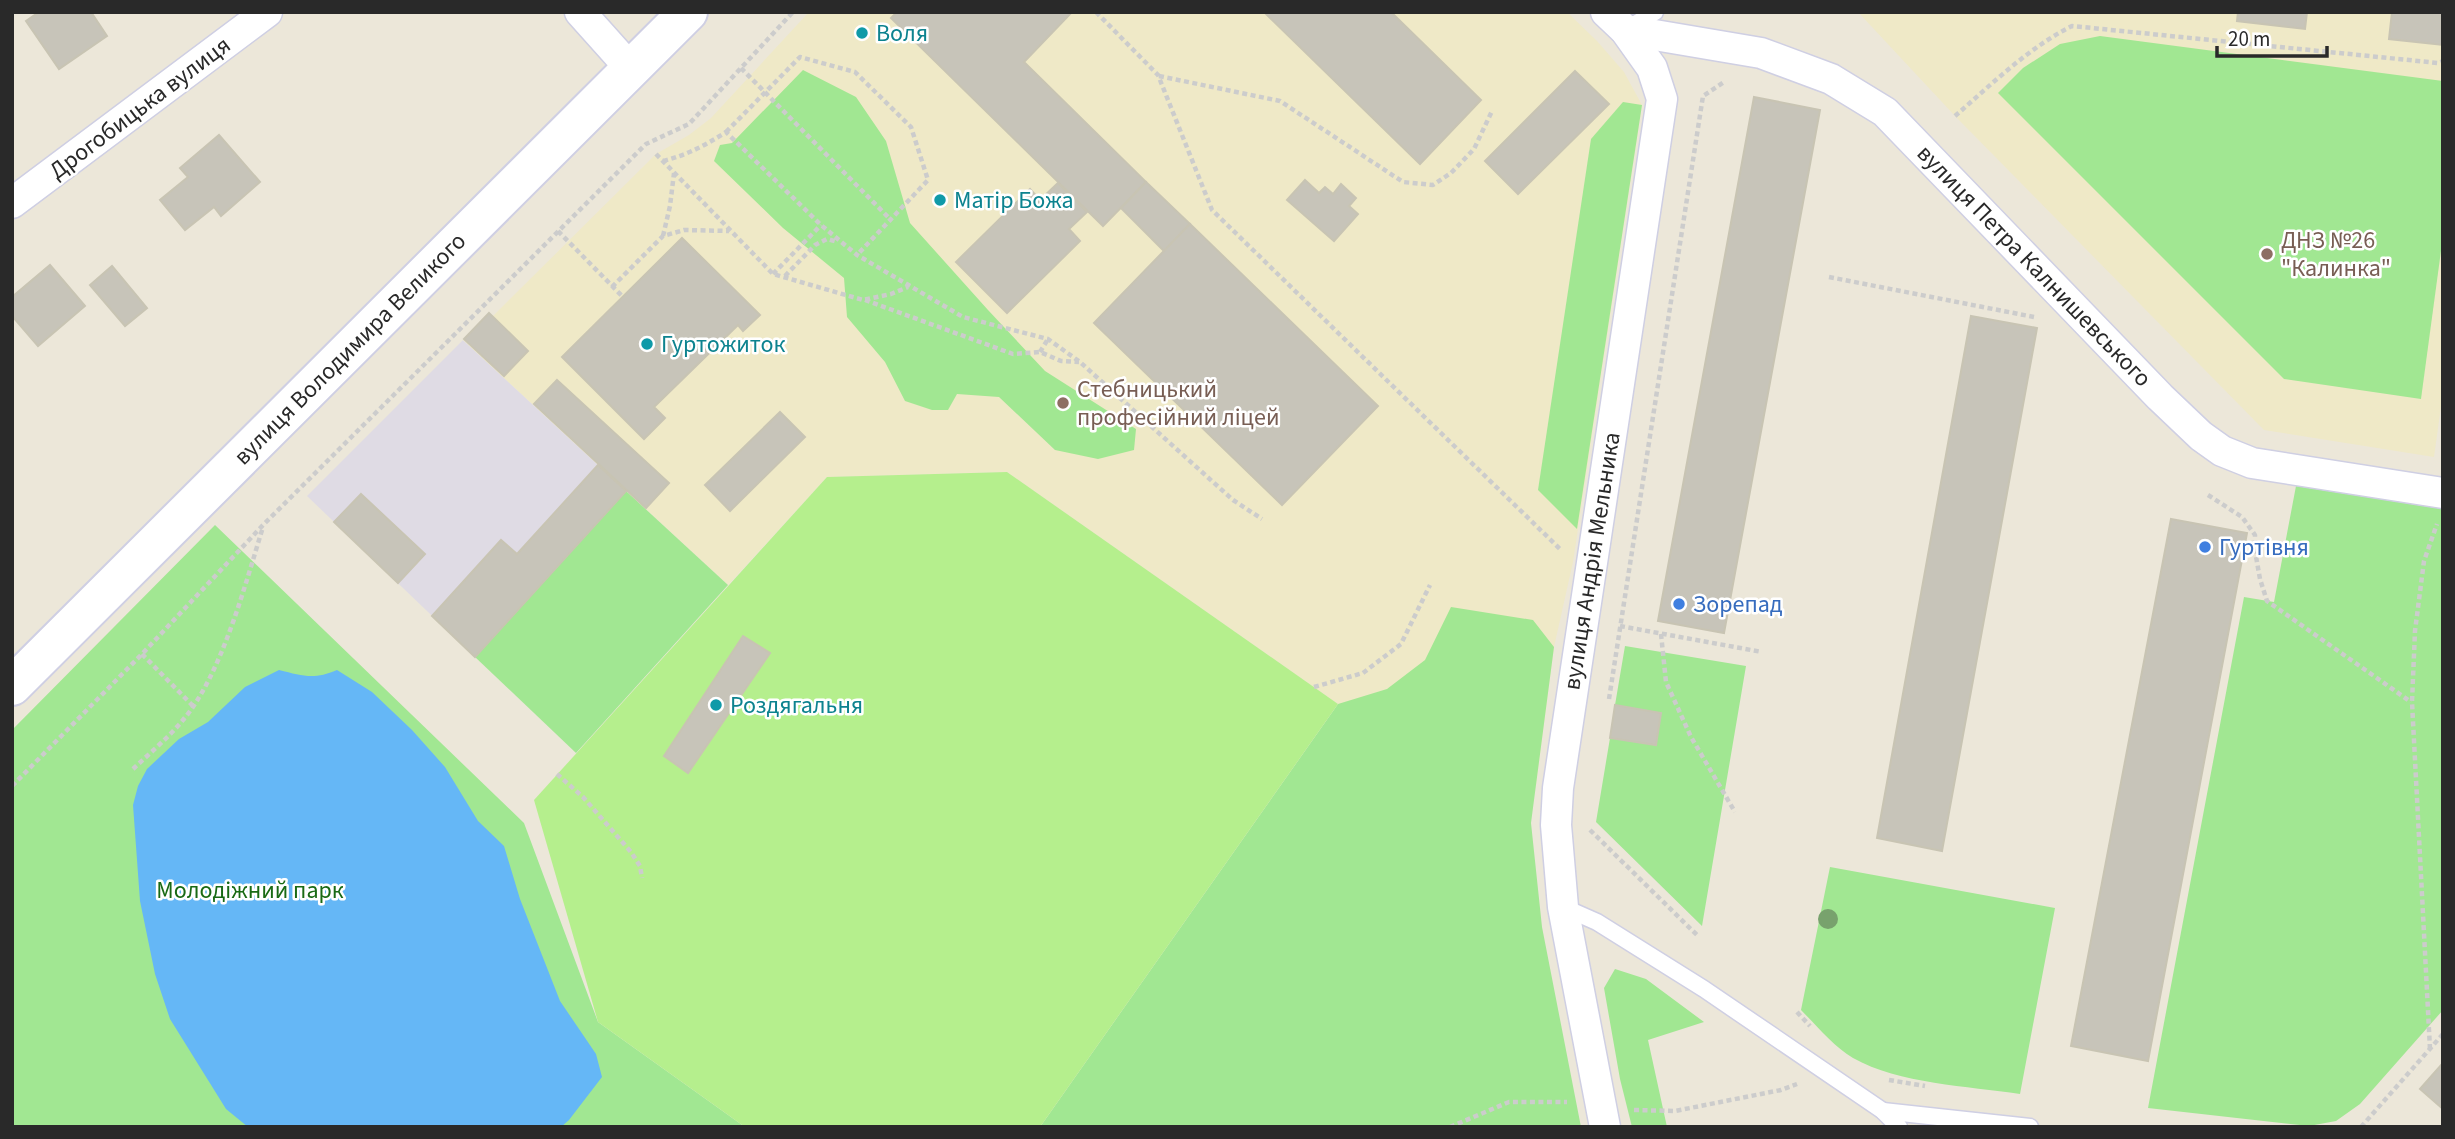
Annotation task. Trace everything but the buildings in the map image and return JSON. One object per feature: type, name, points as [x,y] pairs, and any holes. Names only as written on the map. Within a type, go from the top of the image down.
[{"type":"street","name":"Дрогобицька вулиця","points":[[12,203],[267,12]]},
{"type":"street","points":[[580,12],[631,69]]},
{"type":"street","name":"вулиця Володимира Великого","points":[[12,686],[688,12]]},
{"type":"street","name":"вулиця Петра Калнишевського","points":[[1616,21],[1761,53],[1830,79],[1885,112],[2201,436],[2222,451],[2252,463],[2441,505]]},
{"type":"street","name":"вулиця Андрія Мельника","points":[[1605,1127],[1563,907],[1556,825],[1558,788],[1662,99],[1652,68],[1616,21]]},
{"type":"lane","points":[[1616,21],[1655,12]]},
{"type":"lane","points":[[1563,907],[1597,922],[1704,989],[1883,1111],[1899,1127]]},
{"type":"lane","points":[[1883,1111],[2030,1127]]},
{"type":"path","points":[[12,786],[142,654],[264,524],[558,231],[646,144],[689,124],[793,12]]},
{"type":"path","points":[[1096,12],[1158,75],[1212,210],[1564,553]]},
{"type":"path","points":[[1955,117],[2014,65],[2053,35],[2072,26],[2094,26],[2438,63],[2443,61]]},
{"type":"path","points":[[663,161],[704,146],[726,132],[800,57],[855,72],[911,127],[928,180],[857,255]]},
{"type":"path","points":[[741,68],[890,219]]},
{"type":"path","points":[[1158,75],[1280,101],[1403,182],[1433,185],[1451,173],[1475,149],[1492,111]]},
{"type":"path","points":[[1608,703],[1703,96]]},
{"type":"path","points":[[726,132],[821,225],[857,255],[963,317],[1048,339],[1080,362],[1233,500],[1262,519]]},
{"type":"path","points":[[656,154],[774,274],[863,300],[1013,354],[1040,352],[1061,361],[1080,362]]},
{"type":"path","points":[[663,236],[674,173]]},
{"type":"path","points":[[774,274],[821,225]]},
{"type":"path","points":[[612,287],[663,236],[684,230],[731,231]]},
{"type":"path","points":[[558,231],[623,297]]},
{"type":"path","points":[[784,277],[815,245],[827,239],[841,243]]},
{"type":"path","points":[[1829,277],[2094,328]]},
{"type":"path","points":[[863,300],[891,295],[908,286]]},
{"type":"path","points":[[1040,352],[1048,339]]},
{"type":"path","points":[[2208,495],[2242,517],[2255,535],[2260,579],[2267,601],[2412,702]]},
{"type":"path","points":[[2430,1049],[2412,702],[2415,631],[2424,561],[2441,505]]},
{"type":"path","points":[[133,769],[183,720],[207,680],[234,618],[264,524]]},
{"type":"path","points":[[1314,687],[1363,673],[1401,644],[1430,585]]},
{"type":"path","points":[[1620,626],[1762,652]]},
{"type":"path","points":[[1661,634],[1666,682],[1691,737],[1735,812]]},
{"type":"path","points":[[142,654],[193,706]]},
{"type":"path","points":[[557,774],[583,797],[631,852],[640,866],[642,878]]},
{"type":"path","points":[[1589,830],[1699,937]]},
{"type":"path","points":[[1797,1012],[1812,1028]]},
{"type":"path","points":[[2361,1127],[2443,1034]]},
{"type":"path","points":[[1878,1076],[1887,1080],[1938,1088]]},
{"type":"shaded area","name":"Стебницький професійний ліцей","points":[[809,12],[1567,12],[1597,41],[1624,72],[1642,105],[1573,562],[1554,647],[1536,785],[1338,704],[1007,472],[827,477],[728,585],[463,340],[489,313],[493,316],[656,154],[689,135],[711,118]]},
{"type":"shaded area","name":"ДНЗ №26 \"Калинка\"","points":[[1858,12],[2443,12],[2443,392],[2434,457],[2264,430],[1955,116]]},
{"type":"shaded area","points":[[463,340],[626,491],[475,657],[307,496]]},
{"type":"green space","name":"ДНЗ №26 \"Калинка\"","points":[[2100,36],[2443,81],[2443,236],[2421,399],[2284,379],[1998,93],[2023,68],[2060,44]]},
{"type":"green space","points":[[803,70],[856,97],[886,141],[910,223],[1045,371],[1136,429],[1134,450],[1098,459],[1055,450],[999,397],[957,394],[948,410],[932,410],[905,401],[885,362],[847,317],[844,278],[783,228],[714,161],[720,145],[732,143]]},
{"type":"green space","points":[[1623,102],[1642,105],[1577,529],[1538,490],[1591,139]]},
{"type":"green space","points":[[1007,472],[1338,704],[1040,1127],[745,1127],[598,1022],[534,800],[827,477]]},
{"type":"green space","points":[[2296,486],[2443,509],[2443,1010],[2360,1104],[2336,1121],[2309,1126],[2148,1108],[2244,597],[2274,602]]},
{"type":"green space","points":[[626,491],[728,585],[576,753],[475,657]]},
{"type":"green space","name":"Молодіжний парк","points":[[215,525],[524,823],[598,1022],[745,1127],[12,1127],[12,730]]},
{"type":"green space","points":[[1451,607],[1533,620],[1554,647],[1531,823],[1542,927],[1581,1127],[1040,1127],[1338,704],[1387,689],[1425,660]]},
{"type":"green space","points":[[1625,646],[1746,666],[1702,926],[1596,822],[1610,738],[1656,745],[1661,713],[1615,705]]},
{"type":"green space","points":[[1830,867],[2055,908],[2020,1094],[1934,1083],[1871,1067],[1839,1048],[1801,1010]]},
{"type":"green space","points":[[1615,969],[1646,979],[1704,1022],[1648,1040],[1667,1127],[1632,1127],[1620,1079],[1604,988]]},
{"type":"water","points":[[279,670],[308,676],[337,670],[372,692],[412,730],[445,767],[478,821],[504,846],[520,899],[560,1001],[596,1054],[602,1077],[561,1127],[248,1127],[226,1109],[170,1019],[155,974],[140,901],[133,805],[138,786],[147,769],[179,739],[208,722],[245,687]]},
{"type":"place","name":"Воля","points":[[862,33]]},
{"type":"place","name":"Матір Божа","points":[[940,200]]},
{"type":"place","name":"ДНЗ №26 \"Калинка\"","points":[[2267,254]]},
{"type":"place","name":"Гуртожиток","points":[[647,344]]},
{"type":"place","name":"Стебницький професійний ліцей","points":[[1063,403]]},
{"type":"place","name":"Гуртівня","points":[[2205,547]]},
{"type":"place","name":"Зорепад","points":[[1679,604]]},
{"type":"place","name":"Роздягальня","points":[[716,705]]}]
